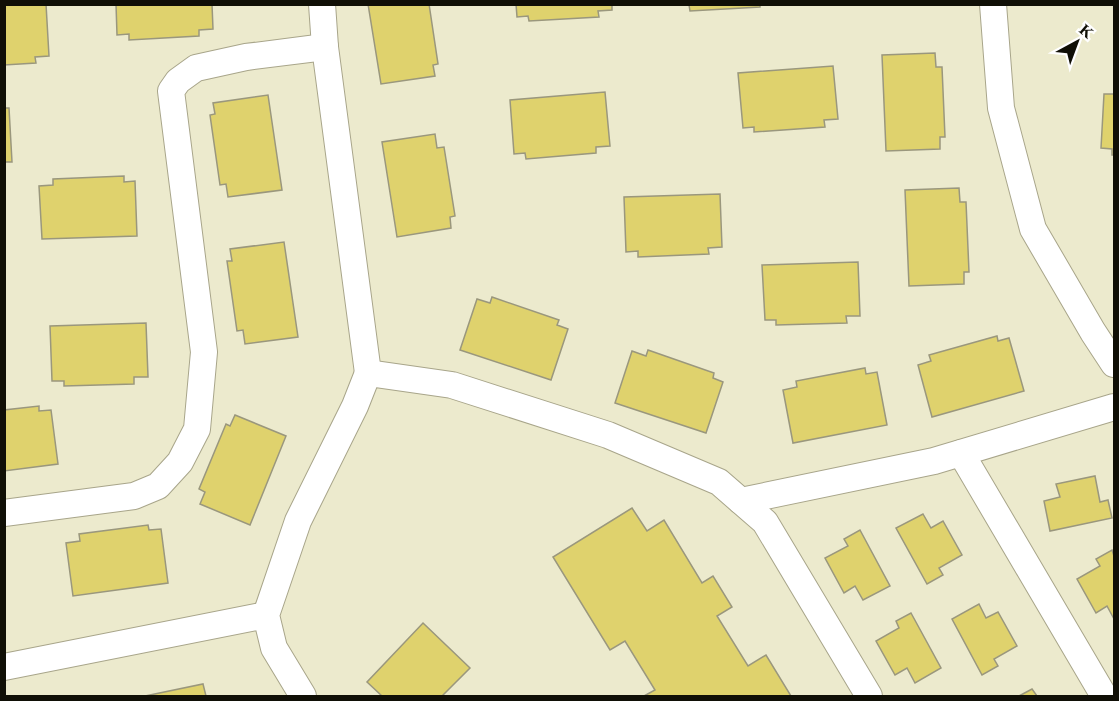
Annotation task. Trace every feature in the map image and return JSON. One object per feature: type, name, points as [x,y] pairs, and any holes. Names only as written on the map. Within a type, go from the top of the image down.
[{"type":"street","points":[[303,696],[274,648],[266,615],[298,521],[355,406],[368,373],[325,47],[322,4]]},
{"type":"street","points":[[993,4],[1001,108],[1034,229],[1114,364]]},
{"type":"street","points":[[4,513],[134,496],[158,486],[180,462],[197,429],[204,352],[171,91],[178,81],[196,68],[246,57],[325,47]]},
{"type":"street","points":[[368,373],[452,385],[608,435],[719,482],[765,522],[869,696]]},
{"type":"street","points":[[741,501],[934,461],[1114,407]]},
{"type":"street","points":[[961,453],[1104,696]]},
{"type":"street","points":[[4,667],[266,615]]},
{"type":"building","points":[[46,4],[49,56],[35,57],[36,63],[4,65],[4,5]]},
{"type":"building","points":[[116,4],[212,4],[213,29],[199,30],[199,36],[129,40],[129,34],[117,35]]},
{"type":"building","points":[[368,4],[429,4],[438,64],[433,65],[435,76],[381,84]]},
{"type":"building","points":[[516,4],[612,4],[612,10],[598,11],[599,17],[529,21],[528,16],[517,17]]},
{"type":"building","points":[[678,4],[760,4],[760,7],[690,11],[689,5]]},
{"type":"building","points":[[935,53],[936,67],[942,67],[945,137],[940,137],[940,149],[886,151],[882,55]]},
{"type":"building","points":[[833,66],[838,119],[824,120],[825,127],[754,132],[754,127],[743,128],[738,73]]},
{"type":"building","points":[[605,92],[610,146],[596,147],[596,153],[526,159],[525,153],[514,154],[510,100]]},
{"type":"building","points":[[1104,94],[1114,94],[1114,155],[1112,155],[1112,149],[1101,148]]},
{"type":"building","points":[[268,95],[282,190],[228,197],[226,184],[220,185],[210,115],[215,114],[213,103]]},
{"type":"building","points":[[4,108],[9,108],[12,162],[4,162]]},
{"type":"building","points":[[435,134],[437,148],[444,147],[455,216],[450,217],[451,228],[397,237],[382,142]]},
{"type":"building","points":[[124,176],[124,182],[135,181],[137,236],[42,239],[39,186],[53,185],[53,179]]},
{"type":"building","points":[[959,188],[960,202],[966,202],[969,272],[964,272],[964,284],[909,286],[905,190]]},
{"type":"building","points":[[720,194],[722,247],[708,248],[709,254],[638,257],[638,251],[626,252],[624,197]]},
{"type":"building","points":[[284,242],[298,337],[245,344],[243,330],[237,331],[227,261],[232,261],[230,249]]},
{"type":"building","points":[[858,262],[860,316],[846,316],[847,323],[776,325],[776,320],[765,320],[762,265]]},
{"type":"building","points":[[492,297],[559,320],[557,325],[568,329],[551,380],[460,350],[477,299],[490,303]]},
{"type":"building","points":[[146,323],[148,377],[134,377],[134,384],[64,386],[64,381],[52,381],[50,326]]},
{"type":"building","points":[[997,336],[998,341],[1009,338],[1024,391],[932,417],[918,365],[931,361],[929,355]]},
{"type":"building","points":[[648,350],[714,373],[713,378],[723,382],[706,433],[615,403],[632,351],[646,356]]},
{"type":"building","points":[[865,368],[866,374],[877,372],[887,425],[793,443],[783,390],[797,387],[796,381]]},
{"type":"building","points":[[39,406],[39,411],[51,410],[58,464],[4,471],[4,410]]},
{"type":"building","points":[[235,415],[286,436],[250,525],[200,504],[205,492],[199,489],[226,424],[230,426]]},
{"type":"building","points":[[1095,476],[1100,502],[1108,500],[1112,518],[1050,531],[1044,501],[1060,497],[1056,484]]},
{"type":"building","points":[[632,508],[647,531],[664,520],[702,583],[713,576],[732,607],[717,616],[748,666],[766,655],[791,696],[644,696],[655,690],[625,641],[610,650],[553,557]]},
{"type":"building","points":[[923,514],[931,528],[943,521],[962,555],[939,568],[943,575],[927,584],[896,528]]},
{"type":"building","points":[[148,525],[149,530],[161,529],[168,583],[73,596],[66,543],[80,541],[79,534]]},
{"type":"building","points":[[860,530],[890,586],[863,600],[855,586],[844,593],[825,558],[848,546],[844,539]]},
{"type":"building","points":[[1112,550],[1114,556],[1114,619],[1107,606],[1096,613],[1077,579],[1100,566],[1096,559]]},
{"type":"building","points":[[979,604],[986,618],[998,612],[1017,646],[994,659],[998,666],[982,675],[952,619]]},
{"type":"building","points":[[911,613],[941,668],[915,683],[907,668],[895,675],[876,641],[899,628],[896,621]]},
{"type":"building","points":[[423,623],[470,668],[442,696],[382,696],[367,682]]},
{"type":"building","points":[[203,684],[206,696],[145,696]]},
{"type":"building","points":[[1032,689],[1037,696],[1019,696]]}]
